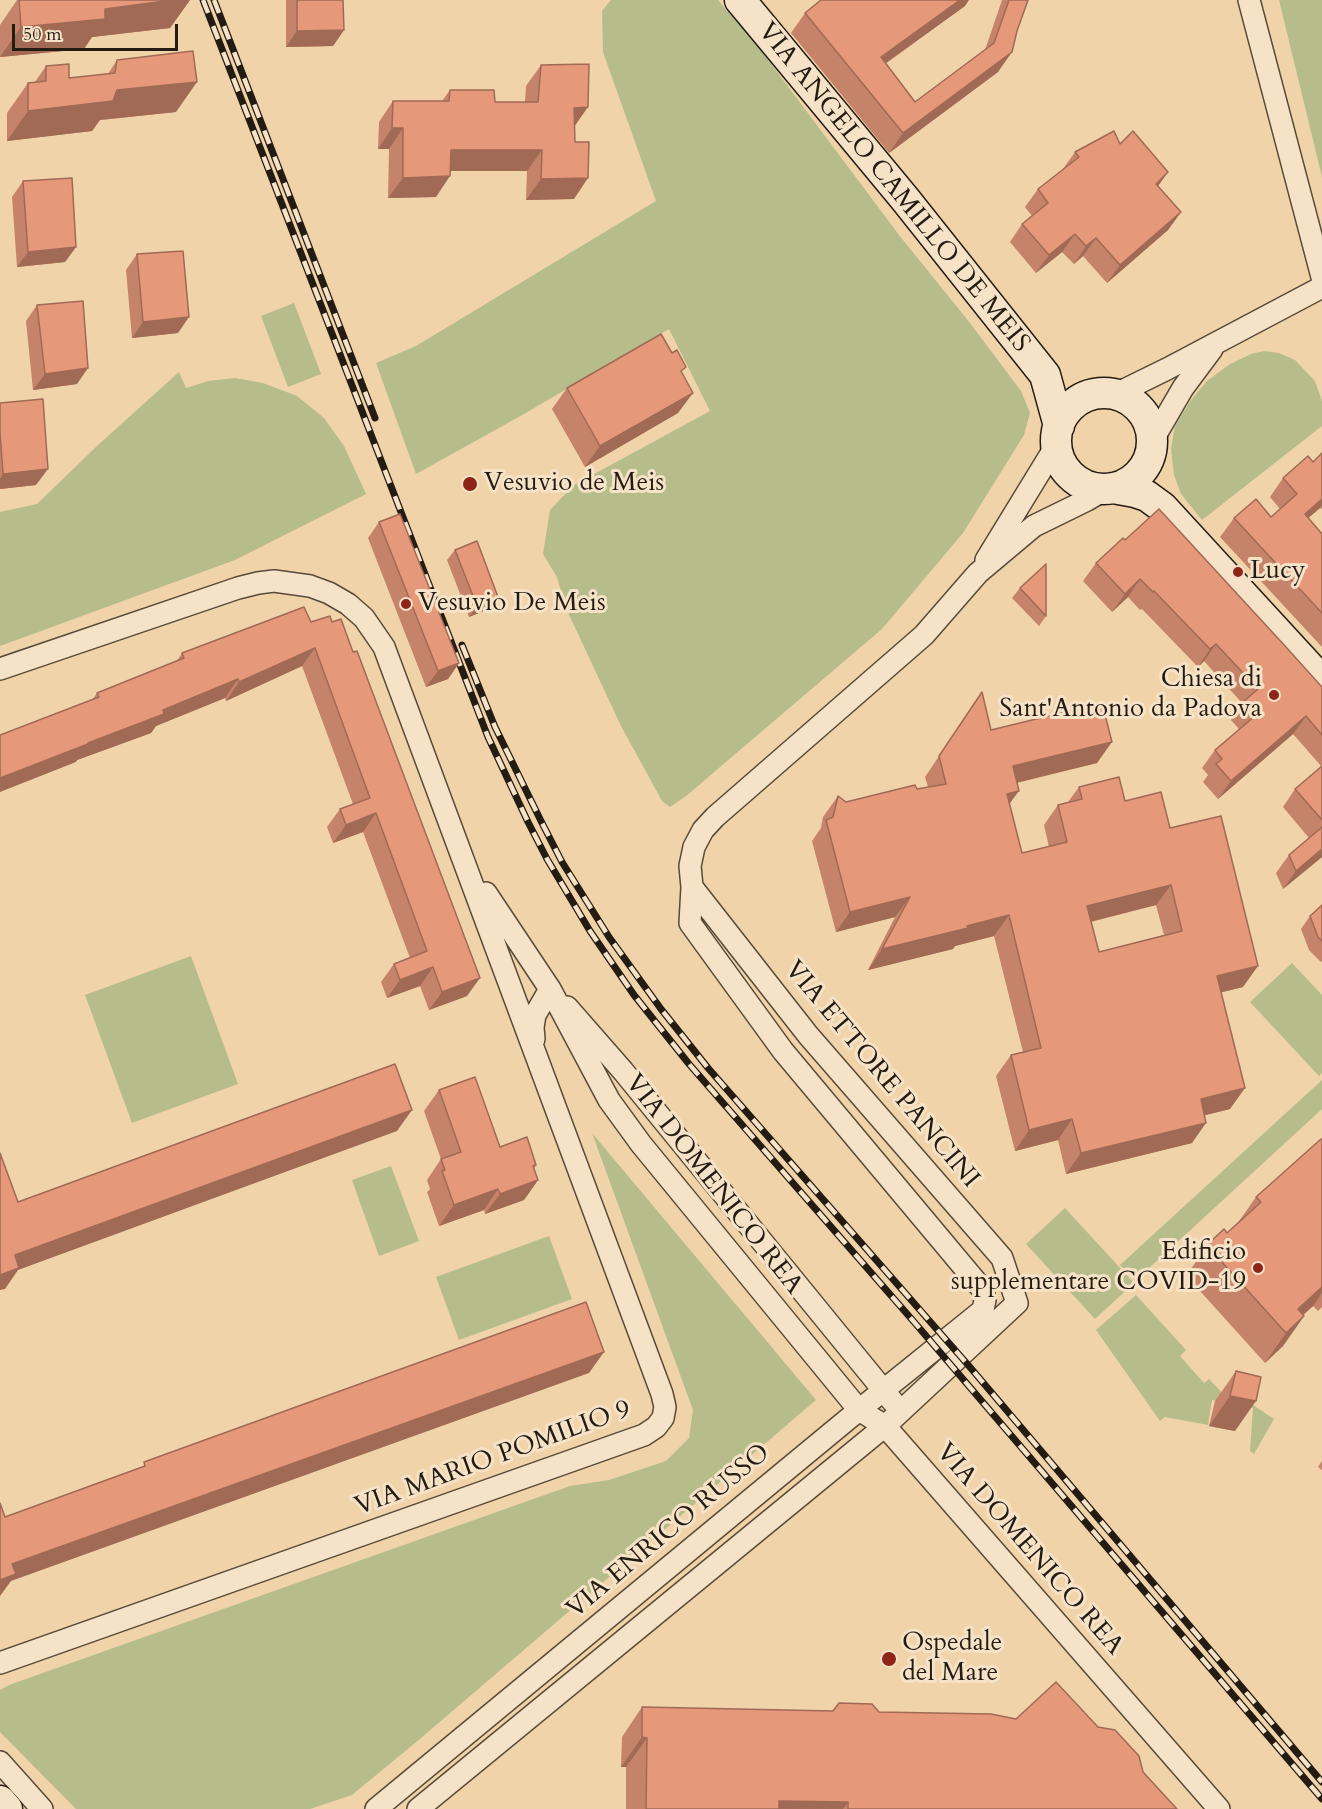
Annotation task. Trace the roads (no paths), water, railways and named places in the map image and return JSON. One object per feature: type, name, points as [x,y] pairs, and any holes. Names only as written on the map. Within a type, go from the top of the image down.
[{"type":"street","name":"VIA ANGELO CAMILLO DE MEIS","points":[[740,0],[1045,375],[1070,388],[1130,401],[1142,412],[1150,428],[1150,451],[1156,491],[1162,507]]},
{"type":"street","points":[[1250,0],[1322,277]]},
{"type":"street","points":[[978,573],[1058,435],[1067,411],[1074,404],[1081,399],[1106,394],[1216,344],[1322,287]]},
{"type":"street","points":[[692,887],[690,866],[694,847],[704,830],[915,643],[978,573],[1035,526],[1137,476],[1183,388],[1216,344]]},
{"type":"street","name":"VIA ANGELO CAMILLO DE MEIS","points":[[1045,375],[1058,435],[1061,462],[1074,477],[1090,487],[1141,494],[1162,507],[1322,681]]},
{"type":"street","points":[[0,669],[238,588],[274,581],[310,586],[329,593],[348,604],[364,618],[384,647],[454,832],[472,869],[550,989],[535,1015],[534,1048]]},
{"type":"street","name":"VIA MARIO POMILIO 9","points":[[0,1663],[644,1436],[663,1418],[665,1407],[662,1394],[454,832]]},
{"type":"street","name":"VIA ENRICO RUSSO","points":[[376,1809],[859,1410],[983,1311],[986,1300],[984,1290],[783,1051],[690,923],[692,887]]},
{"type":"street","name":"VIA ETTORE PANCINI","points":[[692,887],[808,1035],[1002,1258],[1017,1304]]},
{"type":"street","name":"VIA DOMENICO REA","points":[[550,989],[623,1071],[884,1391],[893,1419],[1220,1809]]},
{"type":"street","name":"VIA DOMENICO REA","points":[[550,989],[609,1100],[640,1144],[859,1410],[893,1419]]},
{"type":"street","name":"VIA ENRICO RUSSO","points":[[418,1809],[893,1419],[1017,1304]]},
{"type":"street","points":[[0,1762],[42,1809]]},
{"type":"street","points":[[0,1802],[7,1809]]},
{"type":"railway","points":[[203,0],[488,737],[547,859],[590,931],[634,995],[689,1064],[915,1323],[1322,1799]]},
{"type":"railway","points":[[214,0],[375,418]]},
{"type":"railway","points":[[462,645],[495,727],[562,862],[609,937],[661,1009],[708,1068],[969,1366],[1322,1782]]},
{"type":"place","name":"Vesuvio de Meis","points":[[470,484]]},
{"type":"place","name":"Lucy","points":[[1238,572]]},
{"type":"place","name":"Vesuvio De Meis","points":[[406,604]]},
{"type":"place","name":"Chiesa di Sant'Antonio da Padova","points":[[1274,695]]},
{"type":"place","name":"Edificio supplementare COVID-19","points":[[1258,1268]]},
{"type":"place","name":"Ospedale del Mare","points":[[889,1659]]}]
